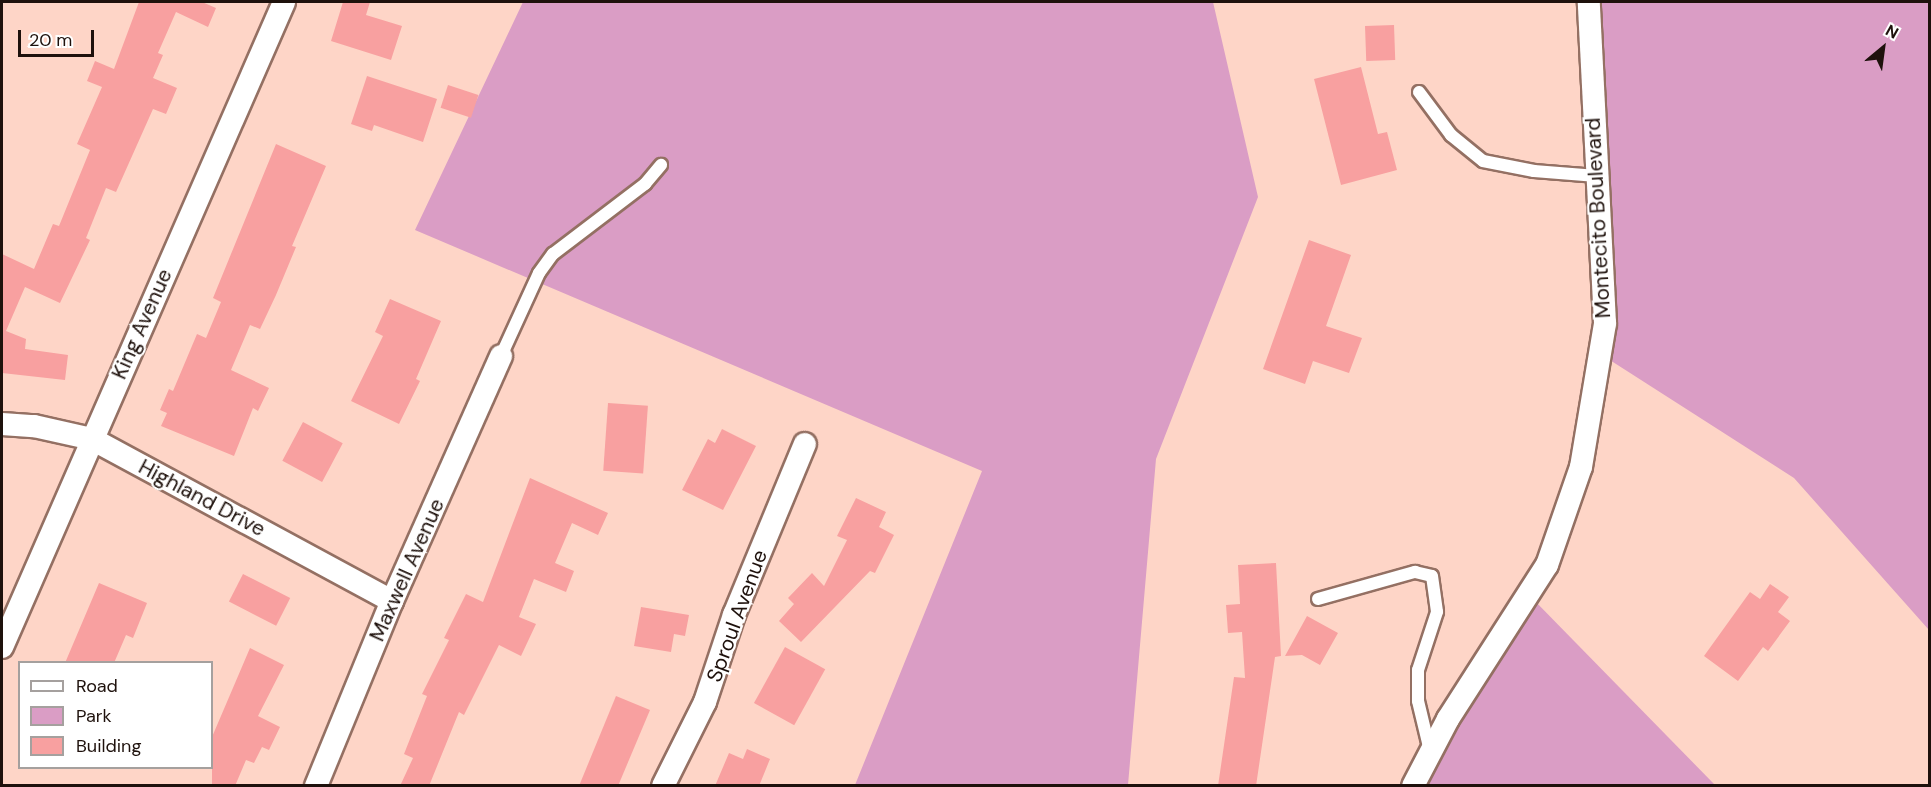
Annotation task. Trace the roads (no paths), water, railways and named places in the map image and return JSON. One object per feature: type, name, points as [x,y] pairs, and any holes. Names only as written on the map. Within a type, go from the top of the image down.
[{"type":"street","name":"King Avenue","points":[[2,647],[284,2]]},
{"type":"street","name":"Montecito Boulevard","points":[[1413,786],[1430,753],[1547,565],[1578,477],[1602,356],[1605,323],[1589,2]]},
{"type":"street","name":"Maxwell Avenue","points":[[316,786],[392,601],[501,356]]},
{"type":"street","name":"Highland Drive","points":[[2,424],[34,426],[92,439],[392,601]]},
{"type":"street","name":"Sproul Avenue","points":[[663,786],[705,702],[734,615],[804,444]]},
{"type":"lane","points":[[1419,92],[1451,135],[1483,161],[1534,171],[1597,176]]},
{"type":"lane","points":[[501,356],[539,273],[553,254],[645,184],[661,165]]},
{"type":"lane","points":[[1318,600],[1416,572],[1432,576],[1437,612],[1418,670],[1418,701],[1430,753]]}]
